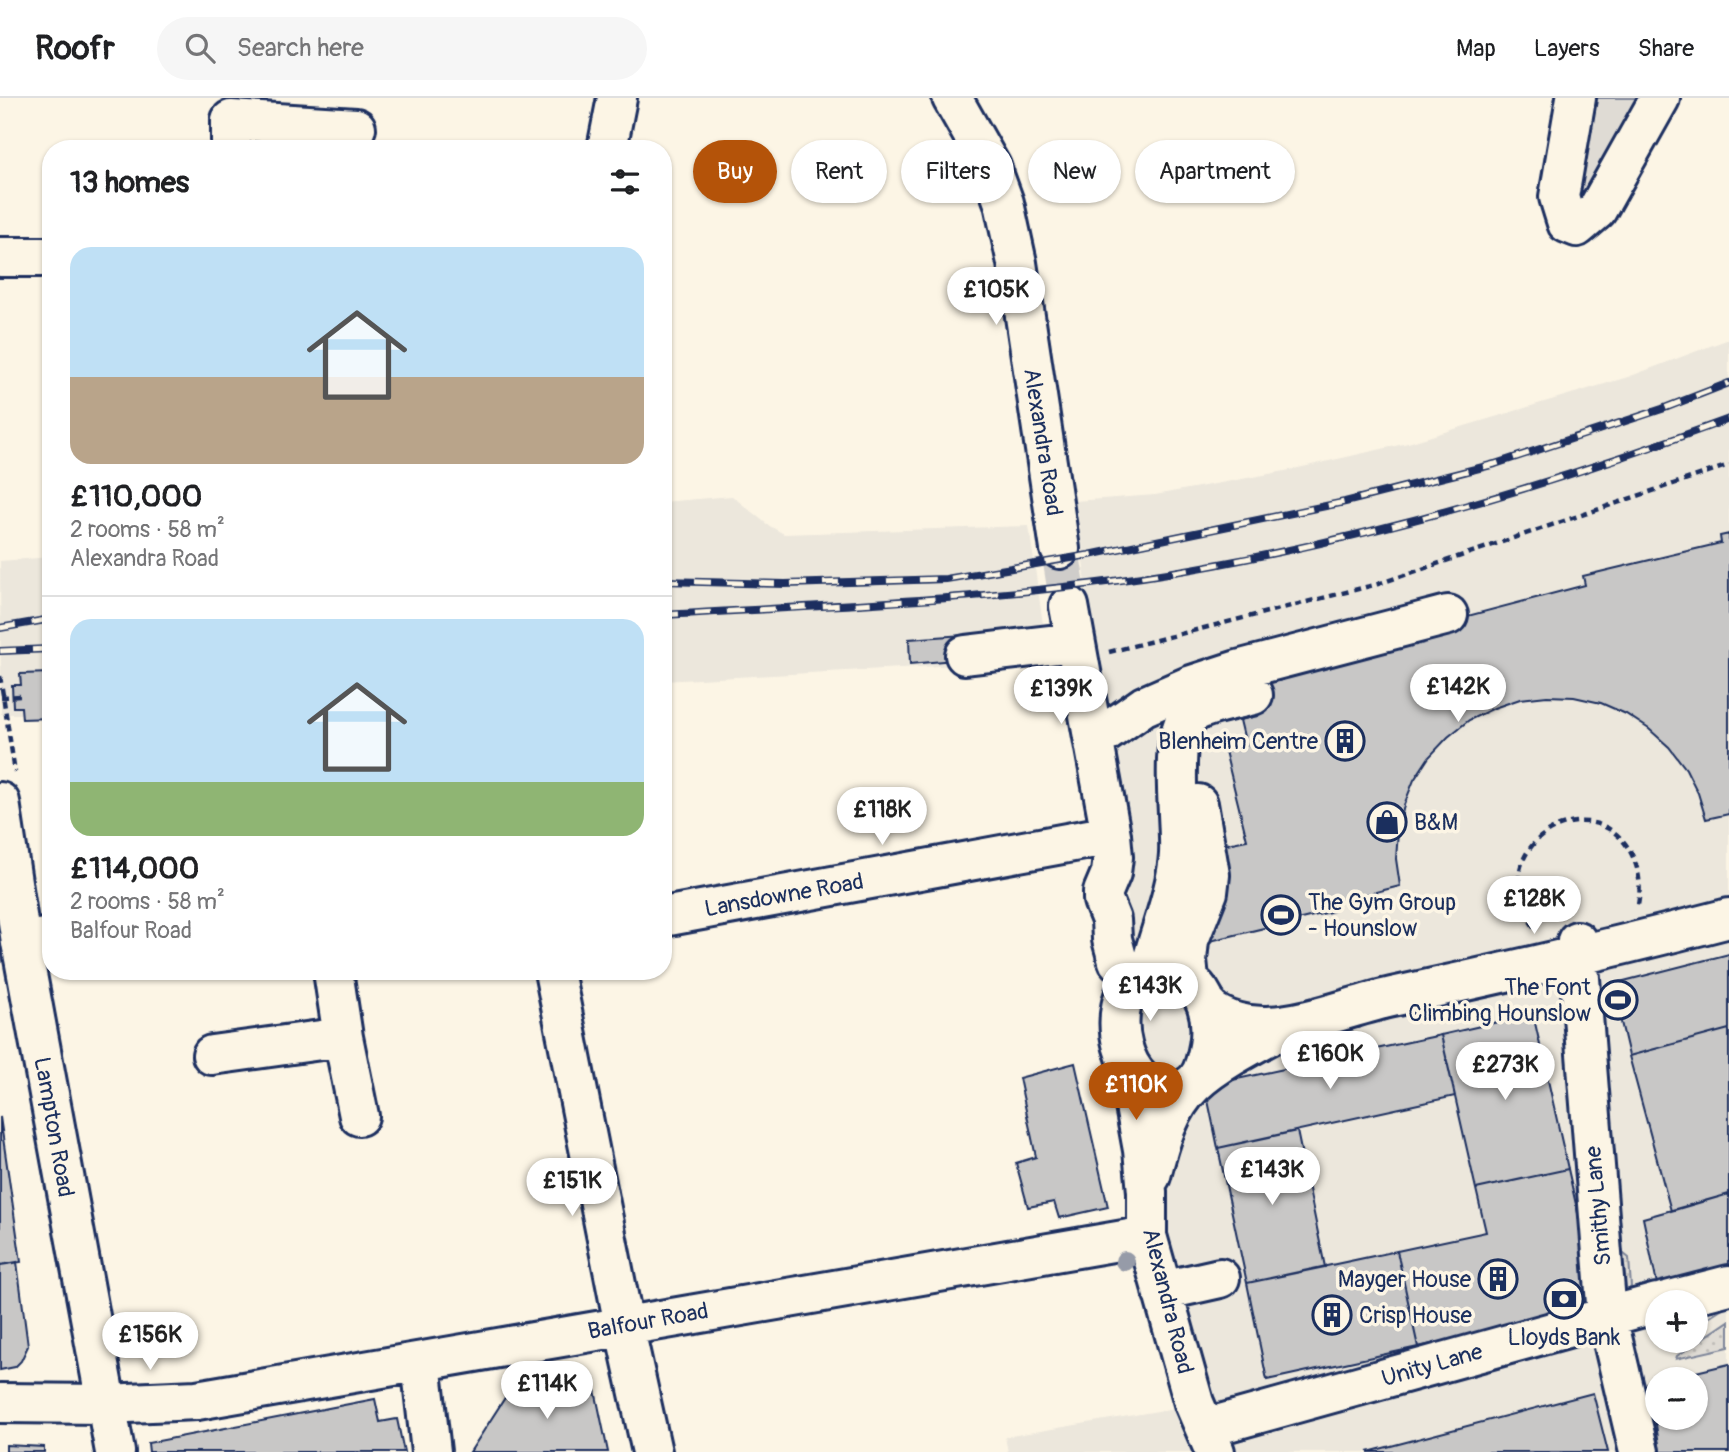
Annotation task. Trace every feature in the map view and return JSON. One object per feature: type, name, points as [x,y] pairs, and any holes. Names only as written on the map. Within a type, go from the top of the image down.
[{"type":"street","points":[[609,140],[617,98]]},
{"type":"street","name":"Alexandra Road","points":[[952,98],[991,167],[1004,203],[1017,263],[1059,549]]},
{"type":"street","points":[[1576,98],[1559,197],[1567,223],[1577,227],[1597,210],[1660,98]]},
{"type":"street","points":[[231,140],[230,120],[356,128]]},
{"type":"street","points":[[0,257],[42,257]]},
{"type":"street","points":[[1094,741],[1144,706],[1192,685],[1238,670],[1448,615]]},
{"type":"street","points":[[965,655],[1074,636],[1111,835],[1111,873],[1120,891],[1119,907],[1111,920],[1112,939],[1118,961],[1142,976],[1164,971],[1199,993],[1218,1016],[1252,1026],[1294,1023],[1577,949],[1729,918]]},
{"type":"street","points":[[1147,1192],[1158,1149],[1170,1119],[1194,1084],[1202,1074],[1209,1040],[1199,993],[1187,960],[1189,940],[1208,892],[1210,875],[1196,788],[1195,767],[1199,746],[1206,732],[1217,720],[1255,702],[1199,709],[1188,718],[1181,730],[1177,790],[1179,854],[1175,878],[1142,976],[1126,996],[1121,1015],[1122,1043],[1127,1062],[1146,1084],[1156,1089],[1183,1090],[1194,1084],[1261,1040],[1294,1023]]},
{"type":"street","name":"Lampton Road","points":[[0,802],[115,1452]]},
{"type":"street","name":"Lansdowne Road","points":[[672,915],[1111,835]]},
{"type":"street","name":"Smithy Lane","points":[[1577,949],[1607,1316],[1639,1452]]},
{"type":"street","points":[[334,980],[359,1116]]},
{"type":"street","points":[[556,980],[652,1452]]},
{"type":"street","points":[[212,1055],[343,1037]]},
{"type":"street","name":"Alexandra Road","points":[[1127,1062],[1143,1150],[1147,1236],[1194,1403],[1211,1440]]},
{"type":"street","name":"Balfour Road","points":[[0,1403],[105,1404],[197,1399],[1147,1236]]},
{"type":"street","points":[[1162,1291],[1220,1278]]},
{"type":"street","points":[[1708,1290],[1729,1285]]},
{"type":"street","name":"Unity Lane","points":[[1211,1440],[1645,1306]]},
{"type":"street","points":[[421,1362],[431,1452]]},
{"type":"path","points":[[1074,636],[1378,584],[1729,465]]},
{"type":"path","points":[[0,696],[21,696]]},
{"type":"path","points":[[1534,927],[1521,905],[1518,885],[1525,853],[1537,838],[1554,828],[1571,823],[1597,824],[1618,836],[1628,847],[1639,877],[1638,906]]},
{"type":"shaded area","points":[[1581,98],[1638,98],[1586,201],[1573,196]]},
{"type":"shaded area","points":[[1729,339],[1729,1452],[1008,1452],[1005,1437],[1211,1402],[1176,1325],[1125,876],[1075,501],[1155,495],[1285,471],[1408,443],[1628,377]]},
{"type":"shaded area","points":[[732,496],[768,525],[784,534],[1029,526],[1048,660],[672,681],[672,501]]},
{"type":"shaded area","points":[[42,558],[42,714],[1,714],[0,561]]},
{"type":"shaded area","points":[[1614,1246],[1629,1258],[1631,1287],[1618,1302]]},
{"type":"shaded area","points":[[1729,1304],[1708,1317],[1708,1306]]},
{"type":"shaded area","points":[[1729,1321],[1729,1347],[1708,1352],[1708,1335]]},
{"type":"shaded area","points":[[1681,1353],[1702,1353],[1676,1359]]},
{"type":"building","name":"Blenheim Centre","points":[[1729,534],[1729,814],[1706,819],[1698,793],[1686,769],[1669,747],[1649,729],[1626,714],[1601,703],[1574,697],[1520,699],[1469,720],[1429,757],[1414,780],[1404,805],[1398,832],[1396,859],[1400,886],[1332,903],[1334,911],[1198,944],[1212,847],[1247,840],[1225,751],[1246,745],[1240,720],[1258,716],[1248,674],[1585,585],[1583,576],[1721,543],[1720,536]]},
{"type":"building","points":[[963,635],[965,659],[910,664],[909,639]]},
{"type":"building","points":[[42,673],[42,718],[22,719],[21,707],[13,707],[12,685],[21,685],[20,674]]},
{"type":"building","points":[[1729,954],[1729,1029],[1629,1056],[1612,984]]},
{"type":"building","points":[[1533,1014],[1568,1169],[1476,1189],[1441,1035]]},
{"type":"building","points":[[1729,1029],[1729,1194],[1671,1211],[1629,1056]]},
{"type":"building","points":[[1441,1035],[1455,1096],[1218,1148],[1205,1086]]},
{"type":"building","points":[[1075,1063],[1108,1207],[1059,1218],[1054,1202],[1028,1207],[1016,1163],[1036,1157],[1019,1078]]},
{"type":"building","points":[[0,1117],[21,1262],[0,1265]]},
{"type":"building","points":[[1297,1131],[1325,1267],[1247,1283],[1218,1148]]},
{"type":"building","name":"Mayger House","points":[[1568,1169],[1599,1307],[1418,1347],[1397,1251],[1486,1232],[1476,1189]]},
{"type":"building","points":[[1729,1194],[1729,1268],[1657,1284],[1643,1218]]},
{"type":"building","name":"Crisp House","points":[[1397,1251],[1418,1347],[1267,1380],[1247,1283]]},
{"type":"building","points":[[17,1262],[28,1346],[15,1367],[0,1370],[0,1265]]},
{"type":"building","points":[[1729,1364],[1729,1452],[1660,1452],[1657,1430],[1708,1430],[1708,1369]]},
{"type":"building","points":[[592,1376],[608,1452],[470,1452],[508,1393]]},
{"type":"building","points":[[1593,1393],[1608,1452],[1368,1452]]},
{"type":"building","points":[[375,1399],[380,1422],[397,1419],[404,1452],[149,1452],[148,1443]]},
{"type":"building","points":[[6,1445],[44,1447],[44,1452],[6,1452]]},
{"type":"tunnel","points":[[1060,549],[1069,606]]},
{"type":"railway","points":[[672,581],[785,584],[946,579],[1089,555],[1345,502],[1495,464],[1662,409],[1729,383]]},
{"type":"railway","points":[[672,614],[1009,593],[1077,586],[1214,565],[1345,537],[1474,503],[1603,463],[1729,419]]},
{"type":"railway","points":[[0,628],[42,621]]},
{"type":"railway","points":[[0,651],[42,649]]},
{"type":"place","name":"Blenheim Centre","points":[[1345,741]]},
{"type":"place","name":"B&M","points":[[1387,822]]},
{"type":"place","name":"The Gym Group - Hounslow","points":[[1281,915]]},
{"type":"place","name":"The Font Climbing Hounslow","points":[[1618,1000]]},
{"type":"place","name":"Mayger House","points":[[1498,1279]]},
{"type":"place","name":"Lloyds Bank","points":[[1564,1299]]},
{"type":"place","name":"Crisp House","points":[[1332,1315]]}]
